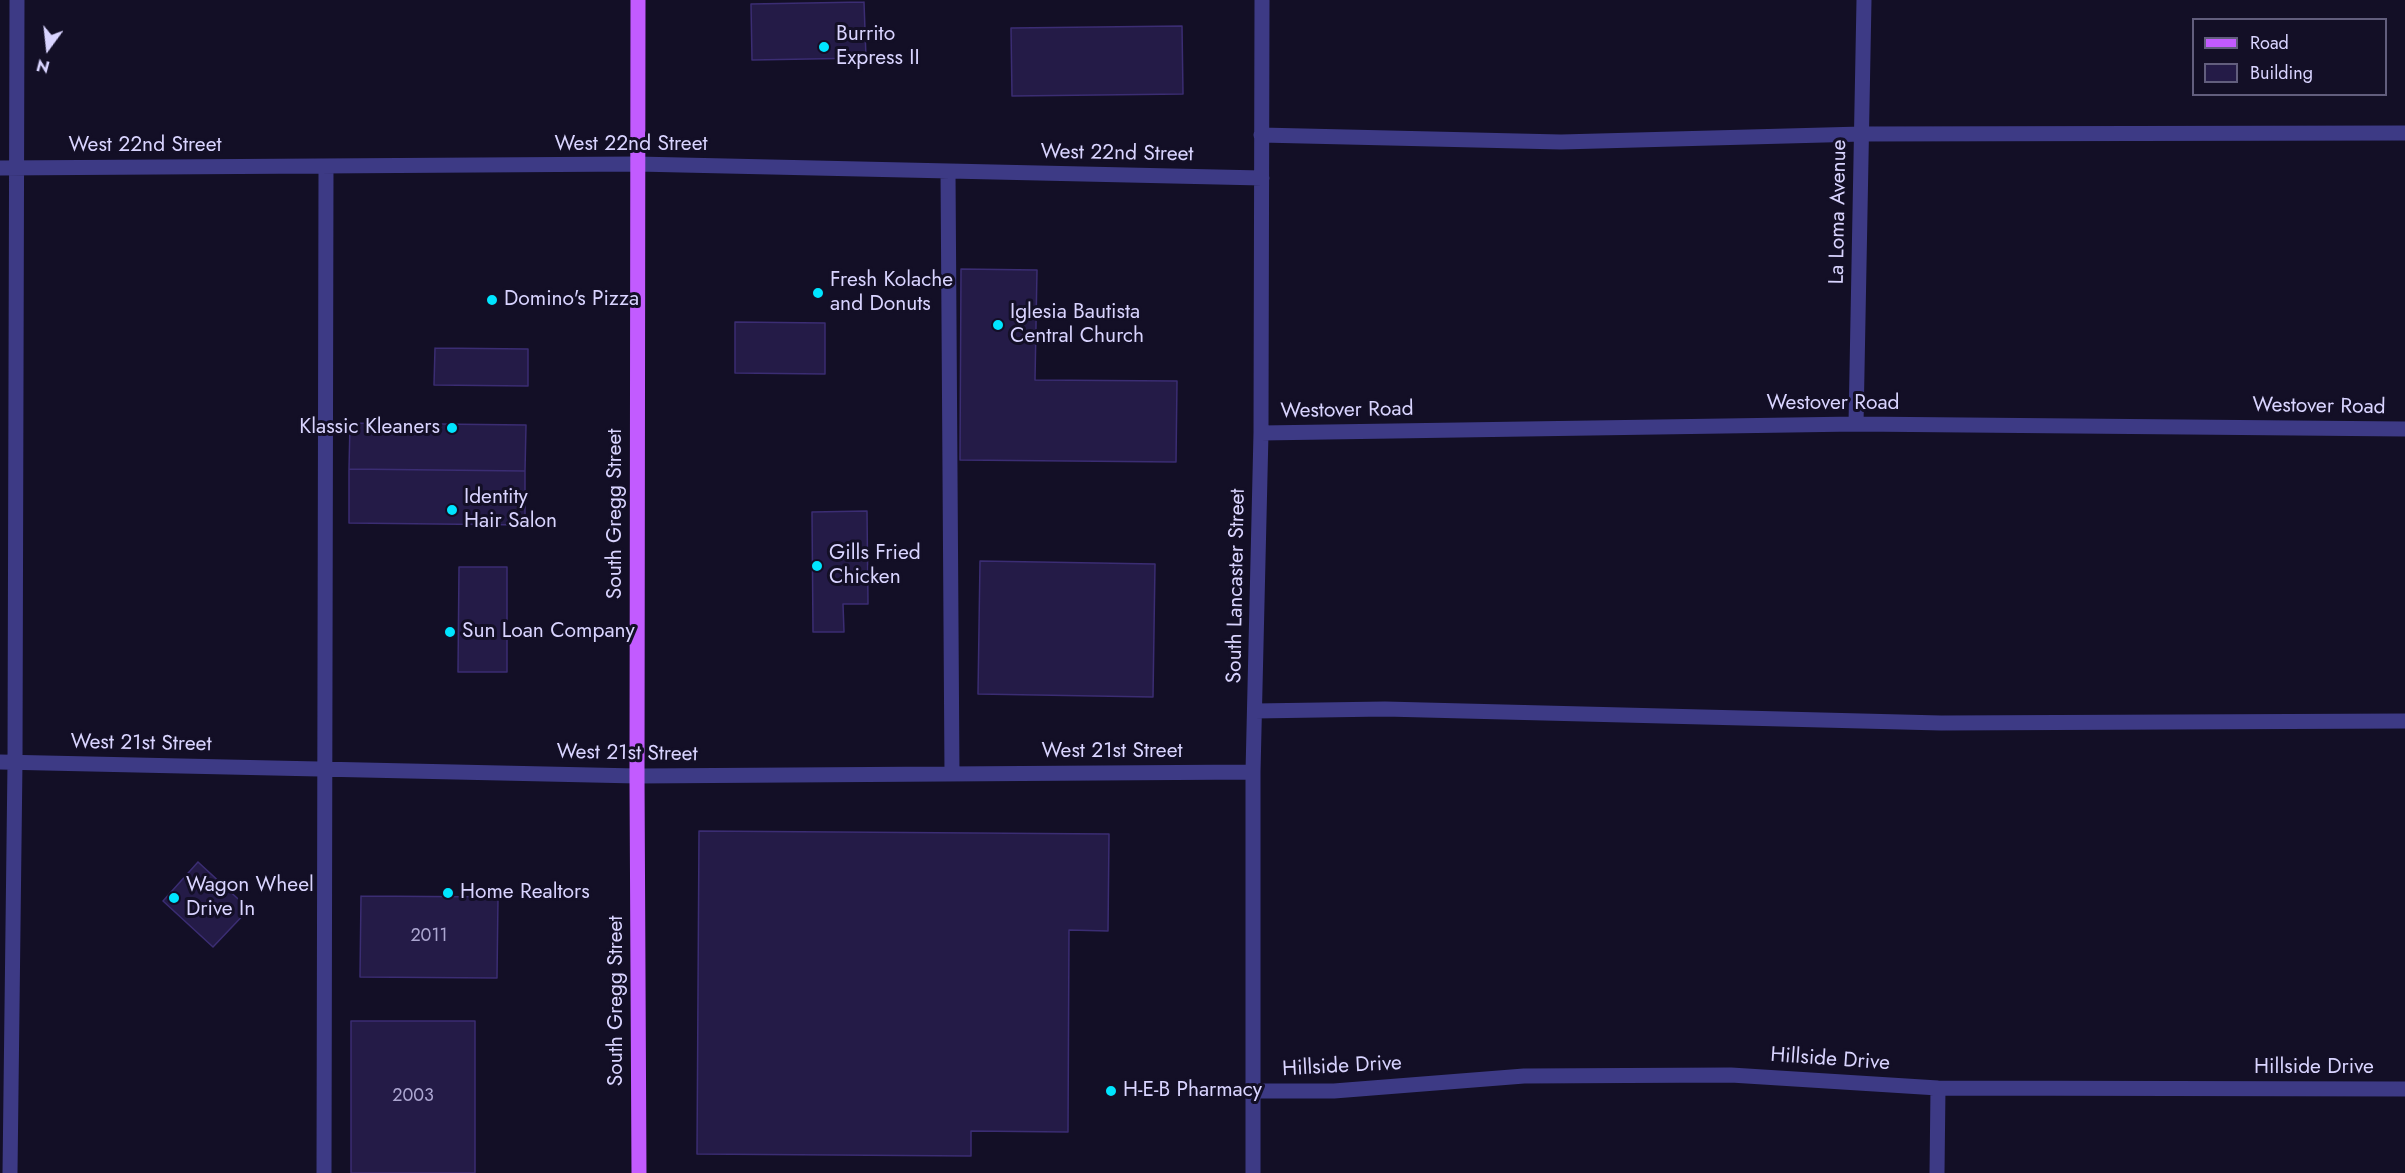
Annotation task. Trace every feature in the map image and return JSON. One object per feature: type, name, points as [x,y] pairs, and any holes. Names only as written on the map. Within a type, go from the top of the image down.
[{"type":"main road","name":"South Gregg Street","points":[[638,0],[639,1173]]},
{"type":"street","points":[[10,1173],[8,168],[17,0]]},
{"type":"street","name":"South Lancaster Street","points":[[1253,1173],[1253,772],[1261,433],[1262,0]]},
{"type":"street","name":"La Loma Avenue","points":[[1856,424],[1864,0]]},
{"type":"street","points":[[1261,135],[1561,142],[1862,134],[2405,133]]},
{"type":"street","name":"West 22nd Street","points":[[8,168],[637,164],[1262,178]]},
{"type":"street","points":[[324,1173],[326,166]]},
{"type":"street","points":[[948,171],[952,774]]},
{"type":"street","name":"Westover Road","points":[[1261,433],[1856,424],[2405,429]]},
{"type":"street","points":[[1255,711],[1385,709],[1941,723],[2405,721]]},
{"type":"street","name":"West 21st Street","points":[[8,762],[637,776],[1253,772]]},
{"type":"street","name":"Hillside Drive","points":[[1253,1091],[1334,1091],[1524,1077],[1731,1075],[1938,1089],[2405,1089]]},
{"type":"street","points":[[1937,1173],[1938,1089]]},
{"type":"building","points":[[864,2],[866,58],[752,60],[751,4]]},
{"type":"building","points":[[1182,26],[1183,94],[1012,96],[1011,28]]},
{"type":"building","name":"Iglesia Bautista Central Church","points":[[961,269],[1037,270],[1035,380],[1177,381],[1176,462],[960,460]]},
{"type":"building","points":[[735,322],[825,323],[825,374],[735,373]]},
{"type":"building","points":[[435,348],[528,349],[528,386],[434,385]]},
{"type":"building","points":[[350,423],[526,425],[525,471],[349,469]]},
{"type":"building","points":[[349,469],[525,471],[525,525],[349,523]]},
{"type":"building","points":[[867,511],[868,604],[843,604],[844,632],[813,632],[812,512]]},
{"type":"building","points":[[980,561],[1155,564],[1153,697],[978,694]]},
{"type":"building","points":[[459,567],[507,567],[507,672],[458,672]]},
{"type":"building","points":[[699,831],[1109,834],[1108,931],[1069,930],[1068,1132],[971,1131],[971,1156],[697,1154]]},
{"type":"building","points":[[198,862],[249,909],[213,947],[163,901]]},
{"type":"building","points":[[361,896],[498,897],[497,978],[360,977]]},
{"type":"building","points":[[351,1021],[475,1021],[475,1173],[351,1173]]},
{"type":"place","name":"Burrito Express II","points":[[824,47]]},
{"type":"place","name":"Fresh Kolache and Donuts","points":[[818,293]]},
{"type":"place","name":"Domino's Pizza","points":[[492,300]]},
{"type":"place","name":"Iglesia Bautista Central Church","points":[[998,325]]},
{"type":"place","name":"Klassic Kleaners","points":[[452,428]]},
{"type":"place","name":"Identity Hair Salon","points":[[452,510]]},
{"type":"place","name":"Gills Fried Chicken","points":[[817,566]]},
{"type":"place","name":"Sun Loan Company","points":[[450,632]]},
{"type":"place","name":"Home Realtors","points":[[448,893]]},
{"type":"place","name":"Wagon Wheel Drive In","points":[[174,898]]},
{"type":"place","name":"H-E-B Pharmacy","points":[[1111,1091]]}]
